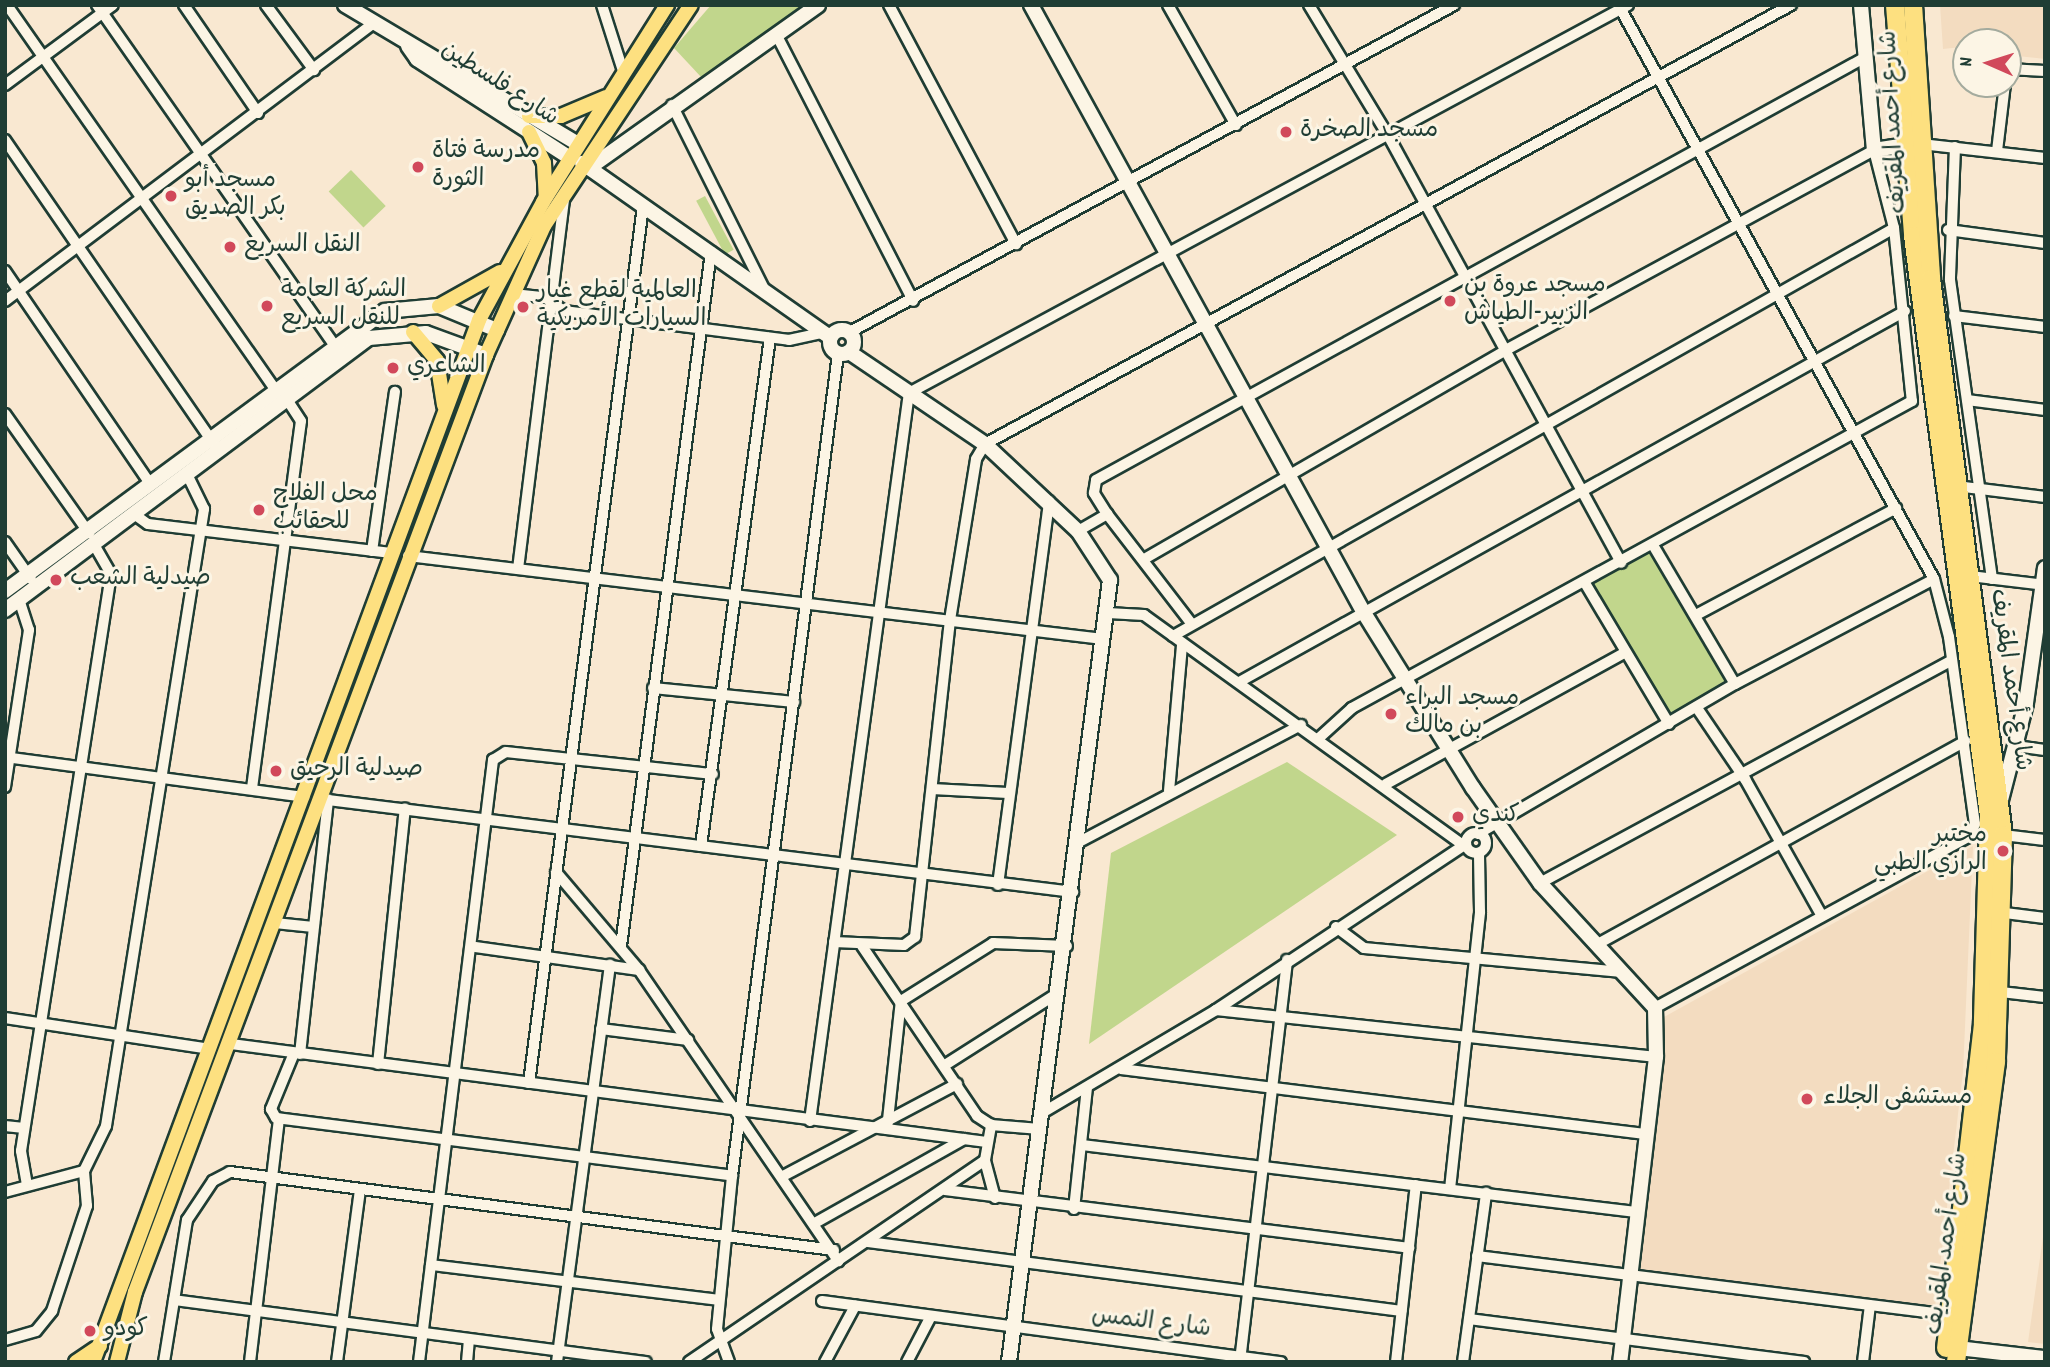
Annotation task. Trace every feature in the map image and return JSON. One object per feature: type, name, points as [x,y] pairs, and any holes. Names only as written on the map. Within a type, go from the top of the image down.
[{"type":"highway","name":"شارع أحمد المقريف","points":[[1895,5],[1989,816],[1990,927],[1975,1176],[1957,1355]]},
{"type":"highway","name":"شارع أحمد المقريف","points":[[1913,5],[1912,145],[1956,486],[2001,800],[2005,913],[2001,992],[1975,1176],[1944,1362]]},
{"type":"main road","points":[[93,1362],[304,797],[401,555],[497,330],[580,163],[691,5]]},
{"type":"main road","points":[[580,163],[578,144],[665,6]]},
{"type":"main road","points":[[529,116],[561,116],[607,96]]},
{"type":"main road","points":[[529,132],[544,163],[545,198]]},
{"type":"main road","points":[[117,1362],[132,1300],[324,800],[444,412],[468,347],[506,267],[545,198],[580,163]]},
{"type":"main road","points":[[439,306],[482,287],[506,267]]},
{"type":"main road","points":[[413,332],[437,361],[444,412]]},
{"type":"main road","points":[[76,1362],[100,1346]]},
{"type":"street","points":[[6,5],[140,200],[301,421],[252,788]]},
{"type":"street","points":[[5,85],[99,9],[113,5]]},
{"type":"street","points":[[184,5],[258,113]]},
{"type":"street","points":[[266,5],[314,70]]},
{"type":"street","name":"شارع فلسطين","points":[[345,5],[408,46],[417,59],[711,251],[827,335]]},
{"type":"street","points":[[602,5],[623,71]]},
{"type":"street","points":[[580,163],[673,105],[818,5]]},
{"type":"street","points":[[889,5],[1016,244]]},
{"type":"street","points":[[1031,5],[1127,183],[1248,396],[1364,613],[1494,821],[1541,883],[1597,945],[1626,972],[1656,1008],[1656,1057],[1620,1362]]},
{"type":"street","points":[[1168,5],[1236,125]]},
{"type":"street","points":[[1309,5],[1344,67],[1389,137],[1461,277],[1621,564]]},
{"type":"street","points":[[513,294],[627,320],[770,338],[808,340],[839,330],[850,332],[913,301],[1454,5]]},
{"type":"street","points":[[834,943],[862,946],[913,942],[950,620],[976,459],[985,444],[1791,5]]},
{"type":"street","points":[[1319,738],[1352,708],[1621,564],[1857,433],[1915,396],[1894,228],[1874,149],[1861,5]]},
{"type":"street","points":[[909,393],[1169,257],[1622,7],[1737,223],[1817,360],[1934,579],[1952,660],[1965,741],[1972,832],[1656,1008]]},
{"type":"street","points":[[99,9],[335,346]]},
{"type":"street","points":[[5,301],[373,24]]},
{"type":"street","points":[[776,34],[913,301]]},
{"type":"street","name":"شارع فلسطين","points":[[408,46],[419,46],[578,144]]},
{"type":"street","points":[[1191,623],[1146,558],[1107,514],[1094,494],[1097,480],[1461,277],[1864,58]]},
{"type":"street","points":[[2022,70],[2045,71]]},
{"type":"street","points":[[1997,151],[2003,98]]},
{"type":"street","points":[[673,105],[763,287]]},
{"type":"street","points":[[5,140],[76,248],[215,445]]},
{"type":"street","points":[[1146,558],[1504,351],[1874,149],[1912,145],[1955,147],[2045,158]]},
{"type":"street","points":[[1955,147],[1948,230],[1954,316],[1992,579]]},
{"type":"street","points":[[518,569],[554,304],[565,192]]},
{"type":"street","points":[[529,1083],[568,758],[595,578],[643,206]]},
{"type":"street","points":[[1173,636],[1191,623],[1894,228]]},
{"type":"street","points":[[1948,230],[2045,243]]},
{"type":"street","points":[[621,946],[642,767],[711,251]]},
{"type":"street","points":[[5,271],[151,485]]},
{"type":"street","points":[[282,395],[335,346],[385,311],[439,306],[480,320],[497,330]]},
{"type":"street","points":[[1241,681],[1582,494],[1905,311]]},
{"type":"street","points":[[1954,316],[2045,327]]},
{"type":"street","points":[[5,610],[37,588],[151,485],[215,445],[282,395],[369,338],[413,332],[468,347],[486,355]]},
{"type":"street","points":[[729,1362],[719,1342],[719,1300],[739,1112],[776,857],[807,603],[844,353],[855,342],[850,332]]},
{"type":"street","points":[[827,335],[844,353],[985,444],[1078,531],[1107,570],[1108,613],[1074,892],[1008,1361]]},
{"type":"street","points":[[701,846],[713,774],[770,338]]},
{"type":"street","points":[[372,551],[395,392]]},
{"type":"street","points":[[810,1121],[875,611],[909,393]]},
{"type":"street","points":[[1967,400],[2045,410]]},
{"type":"street","points":[[5,414],[91,539],[111,574],[24,1128],[21,1160],[27,1185]]},
{"type":"street","points":[[5,591],[134,514],[187,474],[215,445]]},
{"type":"street","points":[[5,1340],[36,1331],[52,1311],[86,1206],[84,1171],[104,1135],[124,1036],[201,530],[202,495],[187,474]]},
{"type":"street","points":[[1956,486],[2045,497]]},
{"type":"street","points":[[998,885],[1008,793],[1049,502]]},
{"type":"street","points":[[1696,615],[1896,508]]},
{"type":"street","points":[[134,514],[148,524],[1104,639]]},
{"type":"street","points":[[1078,531],[1107,514]]},
{"type":"street","points":[[5,542],[37,588]]},
{"type":"street","points":[[1653,545],[1735,684]]},
{"type":"street","points":[[2001,800],[2038,667],[2045,568]]},
{"type":"street","points":[[1970,576],[2044,585]]},
{"type":"street","points":[[1042,1113],[1121,1069],[1216,1010],[1336,927],[1464,844],[1494,821],[1669,724],[1735,684],[1934,579]]},
{"type":"street","points":[[1584,583],[1669,724]]},
{"type":"street","points":[[5,787],[29,630],[19,600]]},
{"type":"street","points":[[1108,613],[1144,615],[1182,644],[1241,681],[1479,853]]},
{"type":"street","points":[[1169,791],[1182,644]]},
{"type":"street","points":[[1385,784],[1624,653]]},
{"type":"street","points":[[1541,883],[1952,660]]},
{"type":"street","points":[[653,688],[794,702]]},
{"type":"street","points":[[1697,708],[1743,775],[1822,916]]},
{"type":"street","points":[[1079,842],[1169,791],[1301,725]]},
{"type":"street","points":[[1597,945],[1965,741]]},
{"type":"street","points":[[2016,746],[2045,750]]},
{"type":"street","points":[[419,1362],[438,1202],[475,947],[496,755],[568,758],[713,774]]},
{"type":"street","points":[[8,757],[162,780],[252,788],[304,797]]},
{"type":"street","points":[[932,789],[1008,793]]},
{"type":"street","points":[[732,1176],[279,1119],[271,1109],[297,1054],[324,800],[405,808],[776,857],[843,863],[998,885],[1074,892]]},
{"type":"street","points":[[378,1064],[405,808]]},
{"type":"street","points":[[1450,1189],[1474,960],[1479,853],[1486,843],[1478,834]]},
{"type":"street","points":[[2003,835],[2045,840]]},
{"type":"street","points":[[556,872],[639,970],[834,1250],[838,1261]]},
{"type":"street","points":[[2005,913],[2045,918]]},
{"type":"street","points":[[275,923],[311,927]]},
{"type":"street","points":[[1336,927],[1364,948],[1626,972]]},
{"type":"street","points":[[901,1001],[993,943],[1066,946]]},
{"type":"street","points":[[862,946],[977,1116],[991,1125],[1040,1129]]},
{"type":"street","points":[[475,947],[639,970]]},
{"type":"street","points":[[1240,1359],[1287,960]]},
{"type":"street","points":[[557,1358],[610,965]]},
{"type":"street","points":[[2001,992],[2045,997]]},
{"type":"street","points":[[945,1065],[1058,993]]},
{"type":"street","points":[[888,1125],[901,1001]]},
{"type":"street","points":[[1216,1010],[1656,1057]]},
{"type":"street","points":[[5,1018],[209,1049]]},
{"type":"street","points":[[601,1029],[688,1040]]},
{"type":"street","points":[[231,1044],[874,1128]]},
{"type":"street","points":[[1121,1069],[1646,1134]]},
{"type":"street","points":[[783,1176],[874,1128],[888,1125],[957,1084]]},
{"type":"street","points":[[1074,1209],[1087,1088]]},
{"type":"street","points":[[250,1362],[279,1119]]},
{"type":"street","points":[[888,1125],[987,1142]]},
{"type":"street","points":[[991,1125],[985,1160],[995,1198]]},
{"type":"street","points":[[5,1126],[24,1128]]},
{"type":"street","points":[[815,1223],[964,1139]]},
{"type":"street","points":[[1082,1145],[1636,1212]]},
{"type":"street","points":[[689,1362],[985,1160]]},
{"type":"street","points":[[5,1192],[84,1171]]},
{"type":"street","points":[[164,1362],[187,1220],[213,1181],[230,1172],[725,1240],[834,1250]]},
{"type":"street","points":[[1396,1362],[1416,1185]]},
{"type":"street","points":[[945,1189],[1074,1209],[1409,1248]]},
{"type":"street","points":[[337,1362],[360,1190]]},
{"type":"street","points":[[1463,1362],[1486,1193]]},
{"type":"street","points":[[868,1242],[1402,1311]]},
{"type":"street","points":[[1477,1256],[1950,1315]]},
{"type":"street","points":[[430,1265],[719,1300]]},
{"type":"street","points":[[174,1300],[469,1341],[557,1358],[646,1362]]},
{"type":"street","name":"شارع النمس","points":[[822,1301],[1240,1359],[1281,1362]]},
{"type":"street","points":[[1863,1362],[1870,1305]]},
{"type":"street","points":[[825,1362],[855,1306]]},
{"type":"street","points":[[907,1362],[931,1316]]},
{"type":"street","points":[[1469,1319],[1804,1362]]},
{"type":"street","points":[[467,1362],[469,1341]]},
{"type":"street","points":[[1957,1355],[2045,1358]]},
{"type":"shaded area","points":[[1940,5],[2045,5],[2045,59],[2022,57],[2022,28],[1952,28],[1952,48],[1943,49]]},
{"type":"shaded area","name":"مستشفى الجلاء","points":[[1973,846],[1963,1072],[1935,1308],[1635,1271],[1664,1017]]},
{"type":"shaded area","points":[[2045,1223],[2045,1344],[2028,1342]]},
{"type":"green space","points":[[711,5],[807,5],[702,78],[674,48]]},
{"type":"green space","points":[[351,170],[386,206],[363,228],[329,192]]},
{"type":"green space","points":[[705,196],[734,250],[725,255],[696,201]]},
{"type":"green space","points":[[1653,546],[1736,684],[1670,724],[1587,586]]},
{"type":"green space","points":[[1287,762],[1397,835],[1089,1044],[1111,853]]},
{"type":"place","name":"مسجد الصخرة","points":[[1286,132]]},
{"type":"place","name":"مدرسة فتاة الثورة","points":[[418,167]]},
{"type":"place","name":"مسجد أبو بكر الصديق","points":[[171,196]]},
{"type":"place","name":"النقل السريع","points":[[230,247]]},
{"type":"place","name":"مسجد عروة بن الزبير-الطياش","points":[[1450,301]]},
{"type":"place","name":"الشركة العامة للنقل السريع","points":[[267,306]]},
{"type":"place","name":"العالمية لقطع غيار السيارات الأمريكية","points":[[523,307]]},
{"type":"place","name":"الشاعري","points":[[393,368]]},
{"type":"place","name":"محل الفلاح للحقائب","points":[[259,510]]},
{"type":"place","name":"صيدلية الشعب","points":[[56,580]]},
{"type":"place","name":"مسجد البراء بن مالك","points":[[1391,714]]},
{"type":"place","name":"صيدلية الرحيق","points":[[276,771]]},
{"type":"place","name":"كندي","points":[[1458,817]]},
{"type":"place","name":"مختبر الرازي الطبي","points":[[2003,851]]},
{"type":"place","name":"مستشفى الجلاء","points":[[1807,1099]]},
{"type":"place","name":"كودو","points":[[90,1331]]}]
